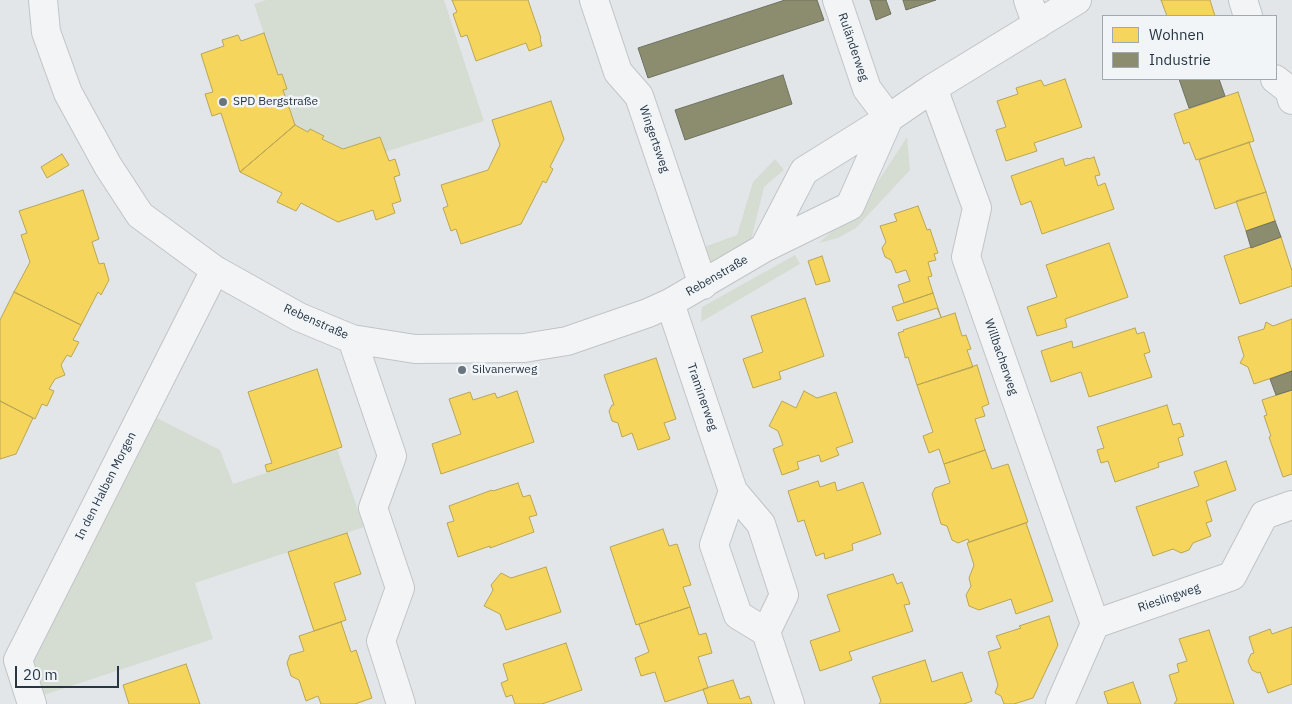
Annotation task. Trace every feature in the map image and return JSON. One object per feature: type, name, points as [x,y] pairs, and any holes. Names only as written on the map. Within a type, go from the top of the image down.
[{"type":"street","name":"Rebenstraße","points":[[43,0],[46,32],[68,93],[108,166],[140,215],[215,270],[299,317],[352,339],[415,349],[524,348],[567,341],[670,303],[764,248],[850,206],[889,118]]},
{"type":"street","name":"Wingertsweg","points":[[594,0],[618,72],[639,96],[703,285]]},
{"type":"street","name":"Ruländerweg","points":[[837,0],[867,89],[889,118]]},
{"type":"street","points":[[764,248],[804,171],[933,88],[1032,12],[1077,0]]},
{"type":"street","points":[[1243,0],[1248,15]]},
{"type":"street","points":[[1276,80],[1289,90],[1292,100]]},
{"type":"street","name":"Willbacherweg","points":[[933,88],[977,208],[966,257],[1095,624]]},
{"type":"street","name":"In den Halben Morgen","points":[[32,704],[18,660],[215,270]]},
{"type":"street","name":"Traminerweg","points":[[670,303],[733,491],[761,524],[784,595],[766,632]]},
{"type":"street","points":[[352,339],[392,456],[372,508],[400,588],[381,640],[402,704]]},
{"type":"street","points":[[733,491],[714,545],[738,615],[766,632],[790,704]]},
{"type":"street","name":"Rieslingweg","points":[[1095,624],[1232,576],[1264,515],[1292,505]]},
{"type":"street","points":[[1060,704],[1095,624]]},
{"type":"shaded area","points":[[266,0],[444,0],[484,121],[385,152],[380,137],[344,149],[295,125],[254,4]]},
{"type":"shaded area","points":[[907,137],[910,170],[856,228],[838,238],[819,243],[868,197]]},
{"type":"shaded area","points":[[775,159],[784,170],[764,187],[749,249],[709,267],[704,247],[737,235],[753,182]]},
{"type":"shaded area","points":[[795,255],[800,264],[701,322],[702,307]]},
{"type":"shaded area","points":[[153,416],[220,450],[233,484],[337,449],[364,527],[195,583],[213,639],[44,695],[32,659]]},
{"type":"building: Wohnen","points":[[452,0],[528,0],[542,46],[529,51],[526,43],[476,61],[467,35],[461,37],[453,14],[457,12]]},
{"type":"building: Wohnen","points":[[1161,0],[1210,0],[1215,15],[1167,15]]},
{"type":"building: Wohnen","points":[[264,33],[278,75],[282,74],[287,89],[283,90],[295,125],[240,172],[221,113],[212,116],[205,94],[213,92],[201,54],[224,46],[222,40],[238,35],[241,41]]},
{"type":"building: Wohnen","points":[[1065,79],[1082,127],[1034,143],[1037,151],[1006,161],[996,130],[1006,127],[997,101],[1018,94],[1016,88],[1041,80],[1044,86]]},
{"type":"building: Wohnen","points":[[1238,92],[1254,141],[1196,160],[1189,142],[1184,144],[1174,114]]},
{"type":"building: Wohnen","points":[[551,101],[564,139],[550,167],[553,169],[546,183],[543,181],[521,224],[461,244],[456,229],[451,231],[443,208],[448,206],[441,185],[488,170],[500,145],[492,120]]},
{"type":"building: Wohnen","points":[[295,125],[308,132],[310,129],[324,136],[322,139],[343,149],[380,137],[389,161],[395,159],[400,175],[394,177],[401,201],[392,204],[395,213],[376,220],[373,210],[338,222],[301,203],[296,211],[277,202],[282,193],[240,172]]},
{"type":"building: Wohnen","points":[[1249,142],[1266,192],[1215,209],[1199,160]]},
{"type":"building: Wohnen","points":[[62,154],[69,165],[47,178],[41,167]]},
{"type":"building: Wohnen","points":[[1094,157],[1100,175],[1095,176],[1098,186],[1105,183],[1114,209],[1042,234],[1031,201],[1021,205],[1011,176],[1063,158],[1065,166]]},
{"type":"building: Wohnen","points":[[83,190],[99,239],[92,242],[99,264],[104,263],[109,280],[101,295],[98,292],[81,325],[14,292],[30,262],[21,235],[27,233],[19,211]]},
{"type":"building: Wohnen","points":[[1266,192],[1275,221],[1246,231],[1236,201]]},
{"type":"building: Wohnen","points":[[918,206],[927,230],[930,229],[938,253],[934,254],[936,260],[928,262],[932,276],[928,277],[933,293],[904,303],[898,285],[910,281],[906,270],[896,273],[891,260],[885,257],[882,248],[886,242],[880,226],[897,221],[894,214]]},
{"type":"building: Wohnen","points":[[1281,237],[1292,271],[1292,286],[1240,304],[1224,256]]},
{"type":"building: Wohnen","points":[[1109,243],[1128,297],[1065,319],[1067,327],[1037,336],[1027,307],[1057,297],[1046,265]]},
{"type":"building: Wohnen","points":[[822,256],[830,281],[816,285],[808,261]]},
{"type":"building: Wohnen","points":[[14,292],[81,325],[73,340],[79,342],[71,357],[67,355],[61,365],[65,375],[55,379],[49,389],[54,391],[47,406],[42,404],[35,419],[0,401],[0,320]]},
{"type":"building: Wohnen","points":[[933,293],[941,317],[937,308],[897,321],[892,307]]},
{"type":"building: Wohnen","points":[[805,298],[824,356],[779,372],[781,379],[753,388],[743,359],[763,352],[751,316]]},
{"type":"building: Wohnen","points":[[955,313],[962,336],[966,335],[971,349],[967,350],[973,367],[917,385],[908,357],[905,358],[898,333]]},
{"type":"building: Wohnen","points":[[1292,319],[1292,371],[1254,384],[1248,367],[1240,363],[1244,356],[1238,337],[1264,329],[1266,322],[1273,326]]},
{"type":"building: Wohnen","points":[[1135,328],[1137,334],[1144,332],[1150,352],[1144,354],[1152,377],[1089,397],[1081,372],[1051,382],[1041,351],[1072,341],[1073,348]]},
{"type":"building: Wohnen","points":[[656,358],[676,419],[664,423],[670,439],[638,450],[632,433],[622,437],[618,423],[612,421],[609,411],[612,405],[614,405],[604,375]]},
{"type":"building: Wohnen","points":[[977,365],[989,404],[982,407],[985,416],[975,419],[985,450],[944,464],[939,449],[929,453],[923,436],[933,432],[917,385]]},
{"type":"building: Wohnen","points":[[317,369],[342,447],[267,472],[265,465],[272,463],[248,392]]},
{"type":"building: Wohnen","points":[[1292,390],[1292,474],[1283,477],[1269,437],[1271,436],[1264,416],[1267,415],[1262,400]]},
{"type":"building: Wohnen","points":[[517,391],[534,442],[441,474],[432,444],[461,434],[449,399],[470,392],[473,400],[495,393],[497,398]]},
{"type":"building: Wohnen","points":[[804,391],[817,398],[836,392],[853,442],[836,448],[839,455],[821,462],[819,455],[797,462],[799,469],[782,475],[773,449],[783,445],[778,431],[769,426],[782,401],[796,408]]},
{"type":"building: Wohnen","points":[[0,401],[33,418],[16,454],[0,459]]},
{"type":"building: Wohnen","points":[[1167,405],[1173,425],[1180,423],[1184,436],[1178,438],[1183,455],[1158,463],[1159,467],[1115,482],[1108,461],[1101,463],[1097,450],[1104,448],[1097,427]]},
{"type":"building: Wohnen","points":[[985,450],[992,469],[1008,464],[1028,522],[969,542],[968,539],[958,543],[952,540],[947,526],[941,524],[932,494],[935,488],[950,483],[944,464]]},
{"type":"building: Wohnen","points":[[1226,461],[1236,490],[1206,501],[1212,521],[1206,523],[1211,536],[1193,543],[1189,550],[1181,553],[1173,549],[1153,556],[1136,507],[1199,486],[1194,472]]},
{"type":"building: Wohnen","points":[[818,481],[820,487],[835,482],[837,491],[863,482],[881,534],[852,544],[853,550],[825,559],[824,553],[816,556],[804,520],[798,522],[788,491]]},
{"type":"building: Wohnen","points":[[518,483],[523,497],[530,495],[537,515],[529,517],[534,532],[458,557],[447,523],[454,521],[449,506],[492,490]]},
{"type":"building: Wohnen","points":[[1026,523],[1053,601],[1016,614],[1011,599],[979,610],[969,606],[966,595],[971,586],[969,578],[974,565],[967,543]]},
{"type":"building: Wohnen","points":[[663,529],[669,546],[677,544],[691,585],[683,587],[690,607],[636,625],[610,547]]},
{"type":"building: Wohnen","points":[[347,533],[361,574],[334,583],[346,620],[314,631],[288,552]]},
{"type":"building: Wohnen","points":[[546,567],[561,612],[506,630],[500,614],[484,606],[493,590],[491,585],[501,573],[511,578]]},
{"type":"building: Wohnen","points":[[893,574],[897,584],[902,582],[910,604],[904,605],[913,631],[849,652],[852,660],[820,671],[810,641],[840,631],[827,595]]},
{"type":"building: Wohnen","points":[[690,607],[699,635],[706,633],[712,653],[698,657],[708,688],[665,702],[655,672],[641,676],[635,658],[649,652],[639,624]]},
{"type":"building: Wohnen","points":[[1049,616],[1058,645],[1033,698],[1014,704],[1004,704],[1001,696],[995,693],[998,685],[988,652],[1001,648],[996,636]]},
{"type":"building: Wohnen","points":[[341,622],[351,652],[356,650],[372,698],[355,704],[321,704],[318,696],[306,701],[299,680],[291,676],[287,663],[290,655],[304,651],[299,636]]},
{"type":"building: Wohnen","points":[[1292,627],[1292,684],[1268,693],[1260,672],[1252,670],[1248,661],[1251,654],[1254,653],[1249,637],[1270,629],[1272,634]]},
{"type":"building: Wohnen","points":[[1209,630],[1234,704],[1174,704],[1177,700],[1169,675],[1179,672],[1177,664],[1187,661],[1179,639]]},
{"type":"building: Wohnen","points":[[566,643],[582,690],[542,704],[515,704],[512,695],[506,697],[501,683],[508,680],[503,664]]},
{"type":"building: Wohnen","points":[[925,660],[932,682],[962,672],[972,701],[964,704],[879,704],[881,701],[872,677]]},
{"type":"building: Wohnen","points":[[186,664],[200,704],[129,704],[123,685]]},
{"type":"building: Wohnen","points":[[733,680],[740,699],[749,696],[752,704],[708,704],[703,689]]},
{"type":"building: Wohnen","points":[[1133,682],[1141,704],[1108,704],[1104,692]]},
{"type":"building: Industrie","points":[[785,0],[817,0],[824,20],[648,78],[638,48]]},
{"type":"building: Industrie","points":[[870,0],[886,0],[891,14],[876,20]]},
{"type":"building: Industrie","points":[[903,0],[936,0],[906,10]]},
{"type":"building: Industrie","points":[[783,75],[792,104],[685,140],[675,110]]},
{"type":"building: Industrie","points":[[1179,80],[1219,80],[1225,96],[1189,108]]},
{"type":"building: Industrie","points":[[1275,221],[1281,237],[1251,248],[1246,231]]},
{"type":"building: Industrie","points":[[1292,371],[1292,390],[1276,395],[1270,379]]},
{"type":"place","name":"SPD Bergstraße","points":[[223,102]]},
{"type":"place","name":"Silvanerweg","points":[[462,370]]}]
